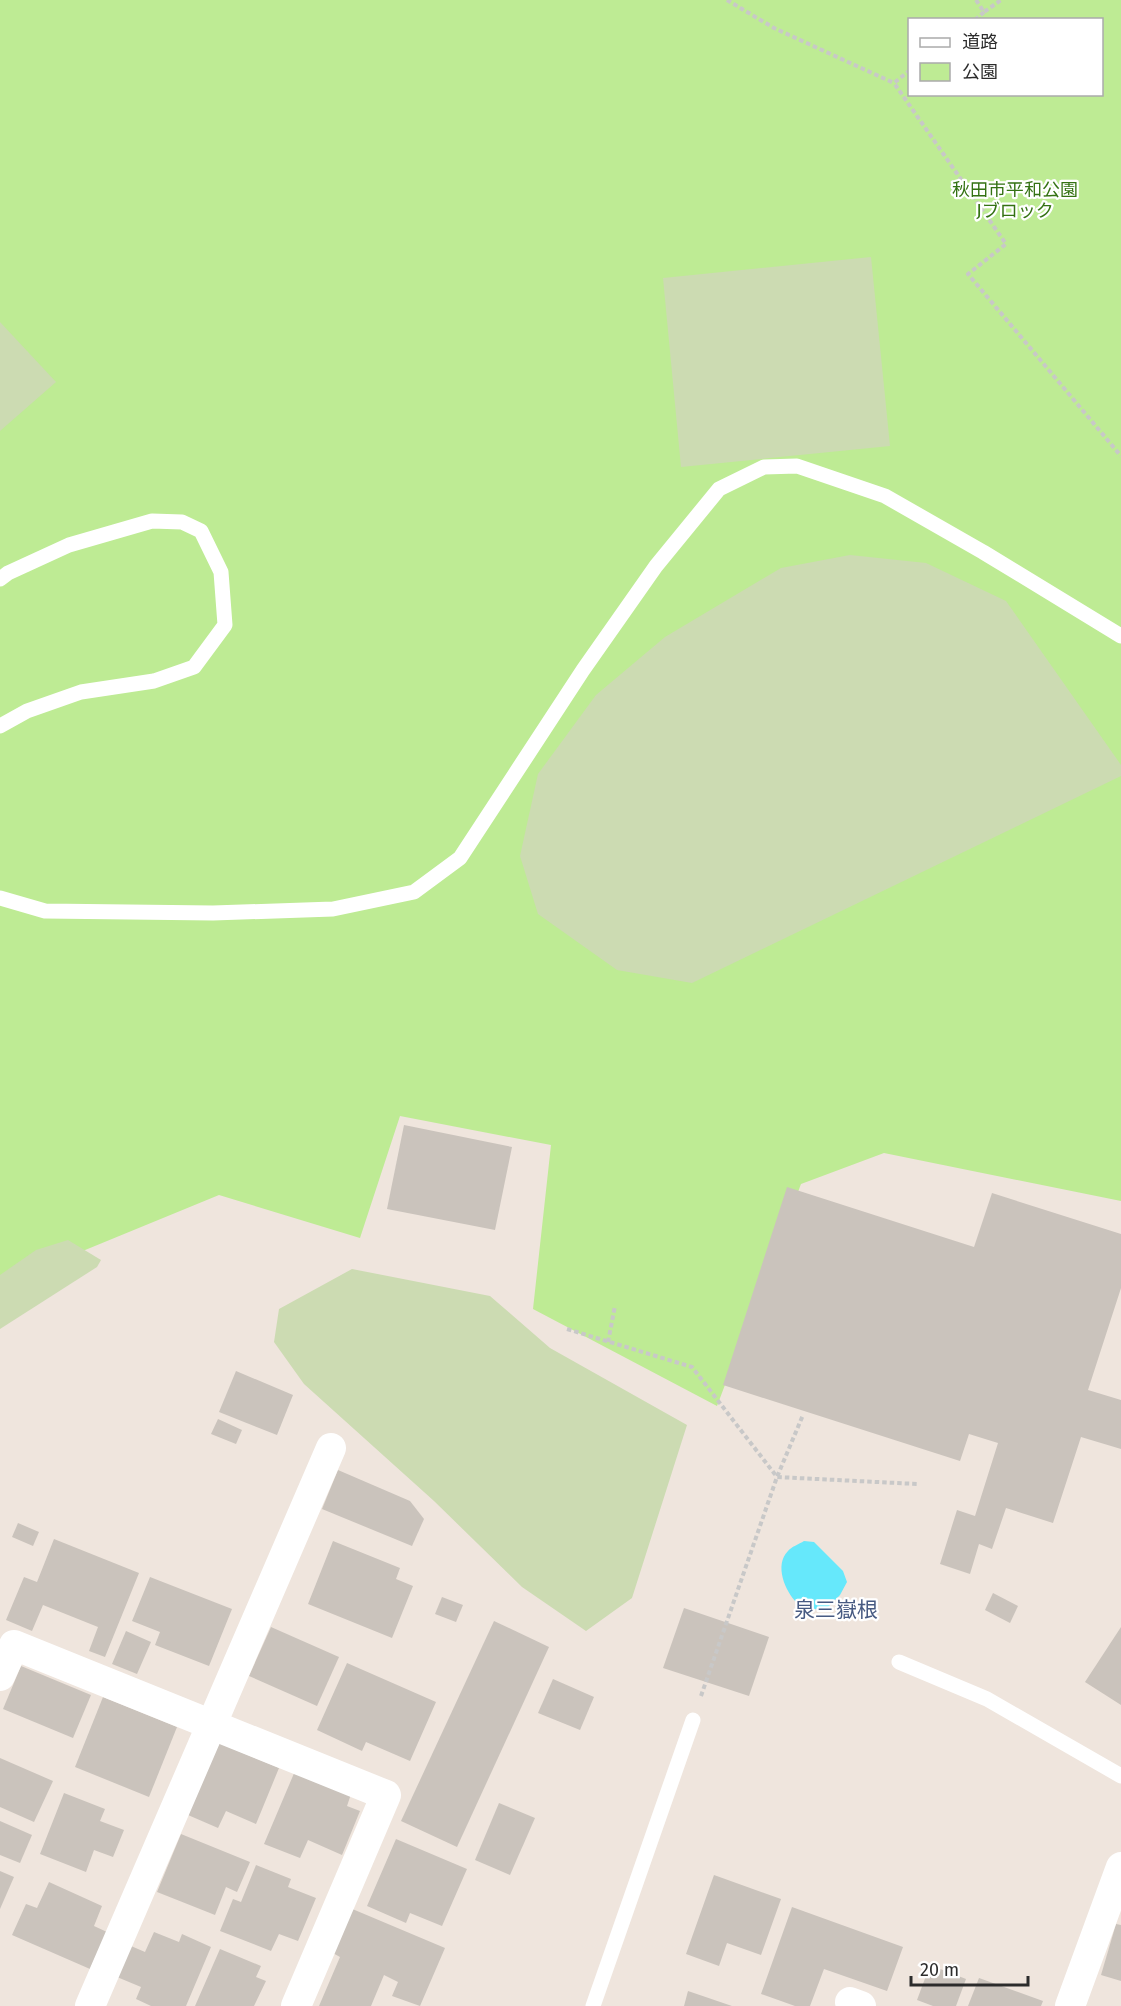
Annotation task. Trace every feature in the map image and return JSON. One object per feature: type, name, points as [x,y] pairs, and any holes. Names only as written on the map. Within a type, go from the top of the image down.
[{"type":"street","points":[[90,2006],[331,1448]]},
{"type":"street","points":[[0,1676],[14,1645],[386,1795],[296,2006]]},
{"type":"street","points":[[1070,2006],[1121,1867]]},
{"type":"lane","points":[[0,898],[45,911],[213,913],[333,909],[414,892],[460,858],[583,670],[650,575],[719,489],[764,467],[797,466],[885,496],[984,552],[1121,636]]},
{"type":"lane","points":[[0,579],[8,573],[69,545],[152,521],[183,522],[201,531],[221,572],[225,625],[194,667],[154,681],[81,692],[27,711],[0,726]]},
{"type":"lane","points":[[899,1662],[987,1699],[1121,1776]]},
{"type":"lane","points":[[592,2006],[693,1720]]},
{"type":"path","points":[[727,0],[774,28],[894,83],[1006,244],[968,274],[1121,456]]},
{"type":"path","points":[[976,0],[984,12]]},
{"type":"path","points":[[977,18],[1001,0]]},
{"type":"path","points":[[894,83],[908,71]]},
{"type":"path","points":[[608,1342],[615,1306]]},
{"type":"path","points":[[567,1329],[692,1367],[777,1477],[917,1484]]},
{"type":"path","points":[[693,1720],[777,1477],[803,1415]]},
{"type":"green space","name":"秋田市平和公園 Jブロック","points":[[0,0],[1121,0],[1121,1201],[884,1153],[801,1184],[717,1406],[533,1309],[551,1145],[400,1116],[360,1238],[219,1195],[0,1285]]},
{"type":"green space","points":[[871,257],[890,446],[681,467],[663,278]]},
{"type":"green space","points":[[0,322],[56,382],[0,431]]},
{"type":"green space","points":[[850,555],[926,563],[1006,601],[1121,765],[1121,776],[692,983],[617,970],[538,914],[520,856],[538,774],[596,695],[665,637],[781,568]]},
{"type":"green space","points":[[68,1240],[101,1260],[97,1267],[0,1329],[0,1275],[36,1250]]},
{"type":"green space","points":[[352,1269],[490,1296],[550,1348],[687,1425],[632,1598],[586,1631],[522,1587],[434,1501],[304,1384],[274,1342],[279,1309]]},
{"type":"water","points":[[804,1541],[814,1542],[843,1571],[847,1582],[840,1595],[825,1610],[800,1605],[785,1585],[782,1570],[784,1557],[791,1548]]},
{"type":"building","points":[[404,1125],[512,1147],[495,1230],[387,1209]]},
{"type":"building","points":[[787,1187],[974,1247],[992,1193],[1121,1234],[1121,1288],[1088,1390],[1121,1400],[1121,1449],[1081,1437],[1053,1523],[1006,1508],[992,1549],[979,1544],[970,1574],[940,1564],[957,1510],[975,1516],[998,1443],[969,1434],[960,1461],[723,1385]]},
{"type":"building","points":[[236,1371],[293,1395],[277,1435],[219,1412]]},
{"type":"building","points":[[218,1419],[242,1430],[236,1444],[211,1434]]},
{"type":"building","points":[[338,1470],[410,1501],[424,1519],[412,1546],[322,1509]]},
{"type":"building","points":[[18,1523],[39,1532],[33,1546],[12,1537]]},
{"type":"building","points":[[54,1539],[139,1573],[105,1657],[89,1651],[98,1627],[43,1605],[32,1631],[6,1620],[24,1577],[37,1582]]},
{"type":"building","points":[[333,1541],[400,1568],[396,1579],[413,1586],[392,1638],[308,1604]]},
{"type":"building","points":[[150,1577],[232,1609],[209,1666],[155,1645],[160,1632],[132,1621]]},
{"type":"building","points":[[993,1593],[1018,1606],[1010,1623],[985,1610]]},
{"type":"building","points":[[442,1597],[463,1605],[456,1622],[435,1614]]},
{"type":"building","points":[[684,1608],[769,1637],[749,1696],[663,1668]]},
{"type":"building","points":[[494,1621],[549,1647],[457,1847],[401,1821]]},
{"type":"building","points":[[271,1627],[339,1657],[317,1706],[249,1676]]},
{"type":"building","points":[[1121,1627],[1121,1705],[1085,1682]]},
{"type":"building","points":[[126,1631],[151,1642],[137,1674],[112,1664]]},
{"type":"building","points":[[347,1663],[436,1702],[410,1761],[366,1742],[362,1751],[317,1730]]},
{"type":"building","points":[[21,1666],[91,1695],[73,1738],[3,1709]]},
{"type":"building","points":[[553,1679],[594,1697],[580,1730],[538,1713]]},
{"type":"building","points":[[103,1697],[177,1727],[149,1797],[75,1767]]},
{"type":"building","points":[[219,1743],[279,1768],[256,1824],[226,1811],[218,1828],[188,1815]]},
{"type":"building","points":[[0,1758],[53,1781],[34,1822],[0,1807]]},
{"type":"building","points":[[295,1771],[351,1794],[347,1806],[360,1811],[342,1855],[308,1840],[300,1858],[264,1844]]},
{"type":"building","points":[[64,1793],[105,1809],[100,1821],[124,1830],[113,1857],[94,1850],[86,1872],[40,1854]]},
{"type":"building","points":[[499,1803],[535,1818],[510,1875],[475,1860]]},
{"type":"building","points":[[0,1821],[32,1835],[20,1863],[0,1855]]},
{"type":"building","points":[[181,1834],[250,1862],[237,1892],[226,1887],[215,1915],[157,1892]]},
{"type":"building","points":[[396,1839],[467,1869],[442,1926],[410,1913],[406,1923],[367,1906]]},
{"type":"building","points":[[256,1865],[291,1879],[288,1887],[316,1898],[298,1941],[279,1934],[271,1951],[220,1931],[233,1899],[241,1902]]},
{"type":"building","points":[[0,1871],[14,1877],[0,1909]]},
{"type":"building","points":[[714,1875],[781,1899],[761,1955],[727,1943],[719,1966],[686,1954]]},
{"type":"building","points":[[49,1882],[102,1906],[94,1926],[107,1932],[90,1969],[12,1935],[26,1904],[37,1908]]},
{"type":"building","points":[[792,1907],[903,1947],[887,1991],[824,1969],[810,2006],[795,2006],[761,1994]]},
{"type":"building","points":[[350,1908],[445,1948],[420,2006],[392,1996],[398,1982],[384,1975],[371,2006],[319,2006],[340,1957],[331,1952]]},
{"type":"building","points":[[1116,1924],[1121,1925],[1121,1981],[1101,1975]]},
{"type":"building","points":[[154,1932],[179,1942],[182,1934],[211,1947],[186,2006],[151,2006],[136,1999],[141,1987],[117,1977],[131,1946],[145,1952]]},
{"type":"building","points":[[220,1949],[261,1966],[256,1977],[266,1981],[254,2006],[195,2006]]},
{"type":"building","points":[[930,1965],[966,1979],[956,2006],[933,2006],[917,2000]]},
{"type":"building","points":[[979,1978],[1043,2001],[1041,2006],[968,2006]]},
{"type":"building","points":[[688,1991],[732,2006],[684,2006]]},
{"type":"district","name":"泉三嶽根","points":[[836,1610]]}]
